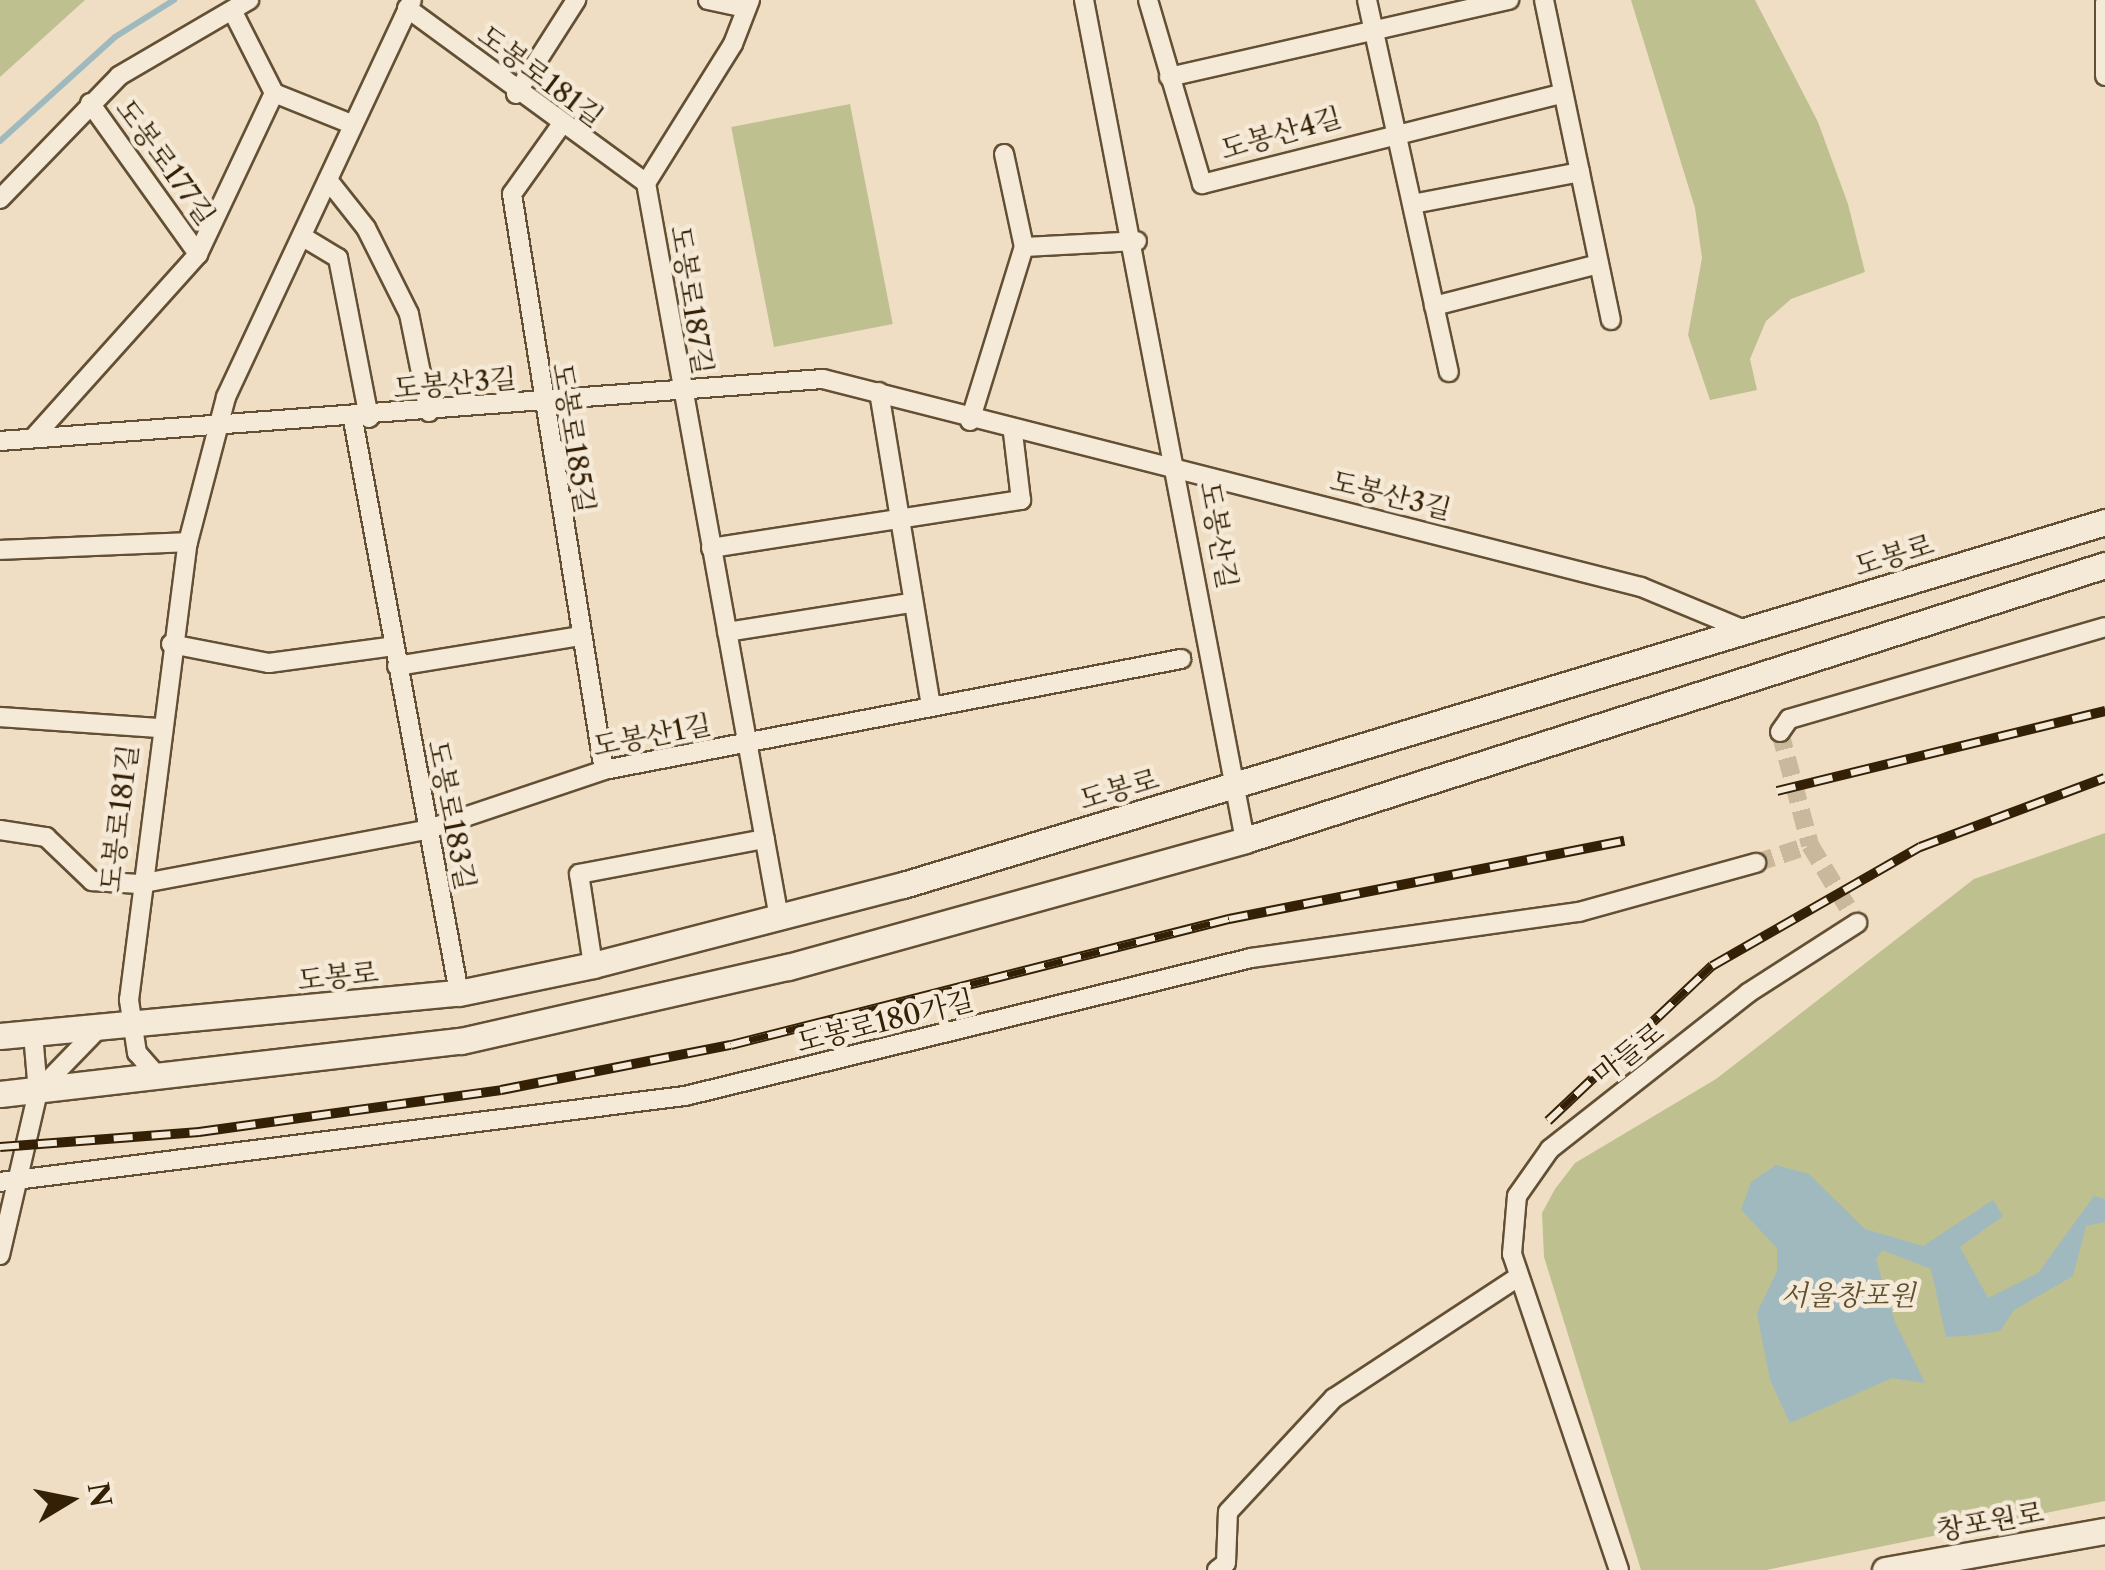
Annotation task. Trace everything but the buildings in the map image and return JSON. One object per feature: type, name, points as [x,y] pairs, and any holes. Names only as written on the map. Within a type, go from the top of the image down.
[{"type":"main road","name":"도봉로","points":[[0,1036],[132,1028],[459,993],[593,965],[779,918],[1236,787],[2105,522]]},
{"type":"main road","points":[[0,1094],[163,1082],[600,1013],[1245,840],[2105,566]]},
{"type":"main road","name":"창포원로","points":[[1885,1570],[2105,1531]]},
{"type":"street","name":"도봉로177길","points":[[0,199],[90,102],[150,54],[234,14],[249,0]]},
{"type":"street","points":[[516,94],[576,0]]},
{"type":"street","points":[[646,184],[733,44],[748,4],[708,0]]},
{"type":"street","name":"도봉산길","points":[[1084,0],[1137,240],[1245,840]]},
{"type":"street","name":"도봉산4길","points":[[1148,0],[1202,184],[1397,130],[1563,93]]},
{"type":"street","points":[[1367,0],[1449,372]]},
{"type":"street","points":[[1169,77],[1509,0]]},
{"type":"street","points":[[1544,0],[1611,320]]},
{"type":"street","points":[[2105,2],[2105,76]]},
{"type":"street","name":"도봉로181길","points":[[129,1000],[157,728],[188,542],[214,430],[409,4],[559,128],[646,184]]},
{"type":"street","points":[[234,14],[274,93],[351,124]]},
{"type":"street","points":[[34,436],[198,254],[274,93]]},
{"type":"street","name":"도봉로177길","points":[[90,102],[198,254]]},
{"type":"street","name":"도봉로185길","points":[[559,128],[512,194],[539,403],[604,770]]},
{"type":"street","points":[[970,421],[1024,247],[1004,154]]},
{"type":"street","points":[[1413,204],[1580,172]]},
{"type":"street","points":[[328,180],[366,228],[409,314],[430,412]]},
{"type":"street","name":"도봉로187길","points":[[646,184],[678,390],[779,918]]},
{"type":"street","points":[[303,237],[338,258],[361,419]]},
{"type":"street","points":[[1024,247],[1137,240]]},
{"type":"street","points":[[1434,306],[1599,264]]},
{"type":"street","name":"도봉산3길","points":[[0,441],[34,436],[214,430],[823,380],[879,392],[1013,434],[1180,469],[1642,587],[1749,631]]},
{"type":"street","points":[[879,392],[897,524],[931,706]]},
{"type":"street","name":"도봉로183길","points":[[361,419],[397,666],[459,993]]},
{"type":"street","points":[[711,548],[897,524],[1021,500],[1013,434]]},
{"type":"street","points":[[0,550],[188,542]]},
{"type":"street","points":[[727,632],[911,604]]},
{"type":"street","points":[[1780,732],[1788,719],[2105,627]]},
{"type":"street","points":[[397,666],[580,636]]},
{"type":"street","points":[[172,644],[269,663],[394,646]]},
{"type":"street","name":"도봉산1길","points":[[0,830],[46,837],[92,882],[139,884],[426,830],[604,770],[747,746],[931,706],[1181,660]]},
{"type":"street","points":[[0,716],[157,728]]},
{"type":"street","points":[[593,965],[578,874],[765,839]]},
{"type":"street","name":"도봉로180가길","points":[[8,1181],[728,1088],[1251,958],[1580,912],[1756,863]]},
{"type":"street","name":"마들로","points":[[1618,1570],[1518,1277],[1517,1196],[1550,1149],[1748,992],[1857,923]]},
{"type":"street","points":[[129,1000],[138,1053],[163,1082]]},
{"type":"street","points":[[38,1092],[129,1000]]},
{"type":"street","points":[[0,1255],[8,1181],[38,1092],[34,1034]]},
{"type":"street","points":[[1217,1570],[1226,1563],[1228,1512],[1334,1398],[1518,1277]]},
{"type":"green space","points":[[0,0],[85,0],[0,77]]},
{"type":"green space","points":[[1631,0],[1755,0],[1818,122],[1848,204],[1865,272],[1791,299],[1766,321],[1750,359],[1757,390],[1710,400],[1688,335],[1702,258],[1695,208]]},
{"type":"green space","points":[[850,104],[893,324],[774,347],[731,127]]},
{"type":"green space","name":"서울창포원","points":[[2105,833],[2105,1501],[1766,1570],[1641,1570],[1544,1257],[1542,1213],[1555,1189],[1575,1163],[1716,1079],[1974,879]]},
{"type":"water","points":[[1776,1165],[1809,1174],[1865,1229],[1923,1246],[1993,1200],[2003,1216],[1960,1247],[1988,1298],[2038,1273],[2094,1196],[2105,1199],[2105,1222],[2086,1226],[2073,1276],[2014,1310],[2000,1331],[1974,1335],[1946,1337],[1931,1269],[1882,1250],[1876,1260],[1895,1322],[1925,1383],[1892,1378],[1790,1423],[1770,1380],[1757,1313],[1777,1271],[1777,1248],[1741,1210],[1751,1182]]},
{"type":"waterway","points":[[0,141],[115,37],[174,0]]},
{"type":"tunnel","points":[[1780,732],[1810,845],[1857,923]]},
{"type":"tunnel","points":[[1756,863],[1810,845]]},
{"type":"railway","points":[[1777,791],[2105,711]]},
{"type":"railway","points":[[1548,1121],[1712,966],[1920,847],[2105,778]]},
{"type":"railway","points":[[0,1147],[199,1132],[501,1090],[731,1045],[1229,919],[1624,841]]}]
